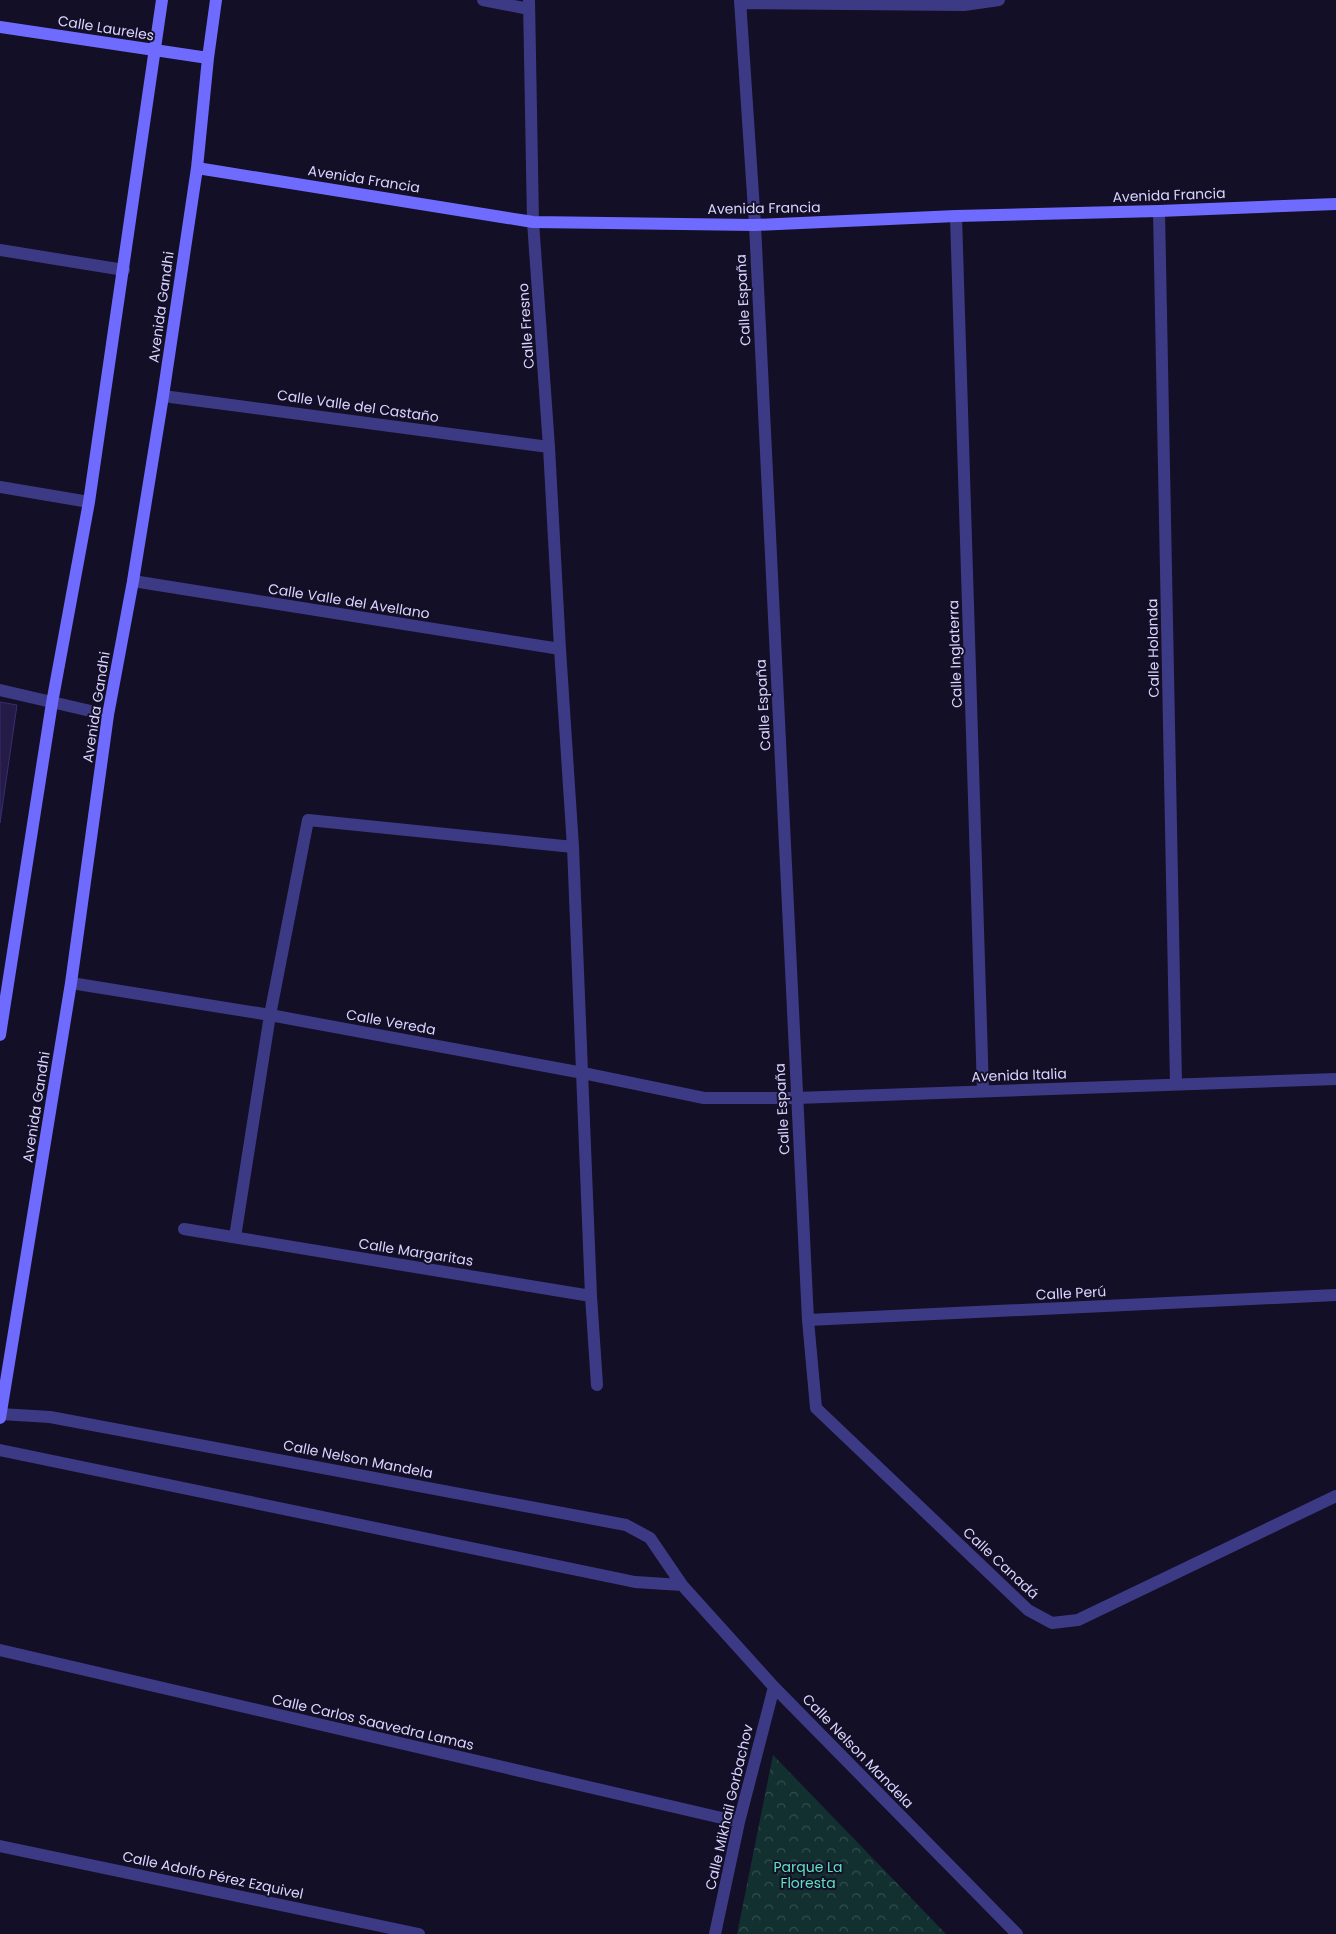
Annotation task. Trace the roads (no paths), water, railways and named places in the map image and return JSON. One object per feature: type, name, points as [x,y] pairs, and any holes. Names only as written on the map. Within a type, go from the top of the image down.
[{"type":"street","points":[[0,1035],[52,703],[89,502],[162,0]]},
{"type":"street","name":"Avenida Gandhi","points":[[0,1418],[71,984],[108,715],[133,581],[163,396],[197,168],[216,0]]},
{"type":"street","points":[[483,0],[529,4]]},
{"type":"street","points":[[740,2],[964,2],[999,0]]},
{"type":"street","name":"Calle España","points":[[740,2],[755,224],[796,1098],[808,1320],[816,1408]]},
{"type":"street","name":"Calle Fresno","points":[[529,4],[533,222],[574,847],[596,1385]]},
{"type":"street","name":"Calle Laureles","points":[[0,26],[208,58]]},
{"type":"street","name":"Avenida Francia","points":[[197,168],[533,222],[755,224],[1336,204]]},
{"type":"street","name":"Calle Holanda","points":[[1159,211],[1176,1084]]},
{"type":"street","name":"Calle Inglaterra","points":[[956,216],[983,1091]]},
{"type":"street","points":[[0,250],[124,270]]},
{"type":"street","name":"Calle Valle del Castaño","points":[[163,396],[549,446]]},
{"type":"street","points":[[0,487],[89,502]]},
{"type":"street","name":"Calle Valle del Avellano","points":[[133,581],[560,649]]},
{"type":"street","points":[[0,690],[108,715]]},
{"type":"street","points":[[236,1237],[270,1015],[308,820],[574,847]]},
{"type":"street","name":"Calle Vereda","points":[[71,984],[270,1015],[583,1073],[704,1098]]},
{"type":"street","name":"Avenida Italia","points":[[704,1098],[796,1098],[1336,1079]]},
{"type":"street","name":"Calle Margaritas","points":[[184,1229],[591,1296]]},
{"type":"street","name":"Calle Perú","points":[[808,1320],[1336,1295]]},
{"type":"street","name":"Calle Canadá","points":[[816,1408],[1028,1610],[1052,1623],[1078,1620],[1336,1496]]},
{"type":"street","name":"Calle Nelson Mandela","points":[[0,1414],[50,1417],[626,1525],[650,1538],[682,1585],[774,1687],[1017,1934]]},
{"type":"street","points":[[0,1450],[634,1582],[682,1585]]},
{"type":"street","name":"Calle Carlos Saavedra Lamas","points":[[0,1650],[739,1822]]},
{"type":"street","name":"Calle Mikhail Gorbachov","points":[[715,1934],[739,1822],[774,1687]]},
{"type":"street","name":"Calle Adolfo Pérez Ezquivel","points":[[0,1846],[419,1934]]},
{"type":"park label","name":"Parque La Floresta","points":[[808,1875]]}]
